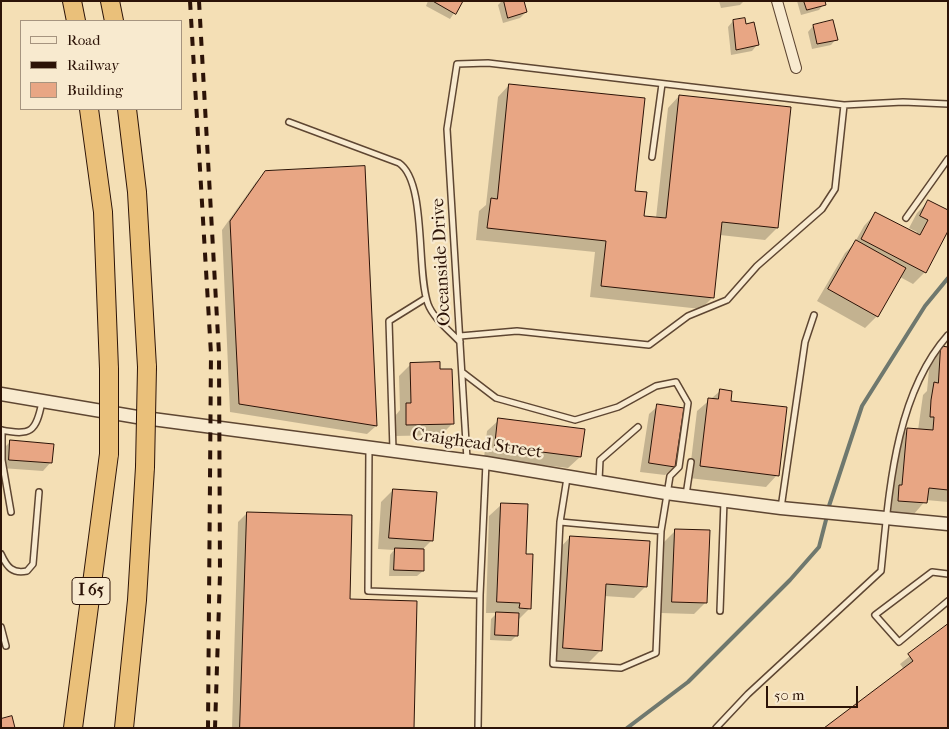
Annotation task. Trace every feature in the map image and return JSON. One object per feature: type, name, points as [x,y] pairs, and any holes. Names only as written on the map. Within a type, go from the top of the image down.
[{"type":"highway","points":[[72,1],[76,20]]},
{"type":"highway","points":[[110,1],[114,20]]},
{"type":"highway","name":"I 65","points":[[73,728],[109,454],[109,369],[103,212],[89,110]]},
{"type":"highway","points":[[124,728],[137,600],[145,467],[147,367],[137,192],[128,110]]},
{"type":"street","points":[[776,1],[796,68]]},
{"type":"street","name":"Craighead Street","points":[[1,394],[137,417],[467,460],[598,480],[686,496],[886,519],[948,524]]},
{"type":"lane","name":"Oceanside Drive","points":[[467,460],[448,128],[457,64],[488,63],[662,84]]},
{"type":"lane","points":[[652,157],[662,84],[844,105],[903,102],[948,104]]},
{"type":"lane","points":[[289,122],[399,163],[406,168],[414,187],[426,298],[430,310],[460,339],[517,331],[649,345],[688,316],[727,300],[757,266],[822,209],[835,189],[844,105]]},
{"type":"lane","points":[[906,218],[948,158]]},
{"type":"lane","points":[[393,450],[389,320],[426,298]]},
{"type":"lane","points":[[787,508],[805,342],[814,315]]},
{"type":"lane","points":[[716,728],[748,694],[881,571],[886,519],[901,426],[938,346],[948,336]]},
{"type":"lane","points":[[462,372],[496,398],[575,420],[618,407],[656,386],[676,382],[688,403],[679,467],[670,476],[661,532],[656,653],[621,668],[553,664],[560,522],[568,476]]},
{"type":"lane","points":[[11,512],[2,460],[2,430],[23,434],[32,430],[39,418],[43,401]]},
{"type":"lane","points":[[598,480],[600,460],[638,427]]},
{"type":"lane","points":[[369,448],[368,591],[480,595]]},
{"type":"lane","points":[[686,496],[691,462]]},
{"type":"lane","points":[[478,728],[480,595],[486,463]]},
{"type":"lane","points":[[1,554],[7,566],[20,573],[27,571],[33,564],[39,492]]},
{"type":"lane","points":[[720,611],[724,501]]},
{"type":"lane","points":[[560,522],[661,532]]},
{"type":"lane","points":[[948,574],[932,572],[875,615],[899,642],[948,601]]},
{"type":"lane","points":[[1,628],[6,646]]},
{"type":"building","points":[[433,1],[463,1],[456,14]]},
{"type":"building","points":[[504,1],[524,1],[527,12],[508,18]]},
{"type":"building","points":[[804,1],[825,1],[826,5],[807,10]]},
{"type":"building","points":[[745,18],[746,24],[754,22],[759,45],[736,50],[733,20]]},
{"type":"building","points":[[833,20],[838,40],[817,44],[813,25]]},
{"type":"building","points":[[509,84],[645,98],[635,191],[647,192],[644,216],[666,218],[679,95],[791,107],[778,228],[722,222],[714,298],[601,286],[606,241],[487,228],[491,198],[497,199]]},
{"type":"building","points":[[365,166],[377,426],[239,404],[230,221],[265,171]]},
{"type":"building","points":[[928,200],[948,210],[948,231],[926,273],[861,239],[875,212],[920,235],[928,220],[920,216]]},
{"type":"building","points":[[856,240],[906,268],[878,317],[828,289]]},
{"type":"building","points":[[941,346],[948,347],[948,490],[929,488],[927,503],[898,501],[899,485],[902,485],[907,428],[933,430],[934,417],[930,417],[931,400],[934,382],[938,383]]},
{"type":"building","points":[[440,362],[440,369],[452,369],[454,424],[406,425],[406,403],[411,403],[410,363]]},
{"type":"building","points":[[720,389],[732,391],[731,401],[787,407],[779,476],[700,466],[708,398],[718,399]]},
{"type":"building","points":[[657,404],[684,408],[675,467],[649,463]]},
{"type":"building","points":[[498,418],[585,429],[581,457],[495,446]]},
{"type":"building","points":[[10,440],[54,444],[52,463],[9,460]]},
{"type":"building","points":[[393,489],[437,492],[433,541],[389,538]]},
{"type":"building","points":[[501,503],[528,504],[526,554],[533,554],[531,609],[519,608],[520,603],[497,602]]},
{"type":"building","points":[[247,512],[352,515],[350,599],[417,601],[414,728],[240,728]]},
{"type":"building","points":[[675,529],[710,530],[707,603],[672,602]]},
{"type":"building","points":[[570,536],[650,541],[647,587],[606,584],[602,651],[563,648]]},
{"type":"building","points":[[395,548],[424,549],[424,571],[394,570]]},
{"type":"building","points":[[496,612],[519,613],[518,636],[495,635]]},
{"type":"building","points":[[948,624],[948,728],[824,728],[913,661],[908,654]]},
{"type":"building","points":[[12,716],[15,728],[1,728],[1,719]]},
{"type":"waterway","points":[[828,509],[862,406],[925,306],[948,278]]},
{"type":"waterway","points":[[627,728],[688,682],[790,580],[819,547],[827,516]]},
{"type":"railway","points":[[190,1],[211,354],[208,728]]},
{"type":"railway","points":[[199,1],[219,354],[220,574],[215,728]]}]
